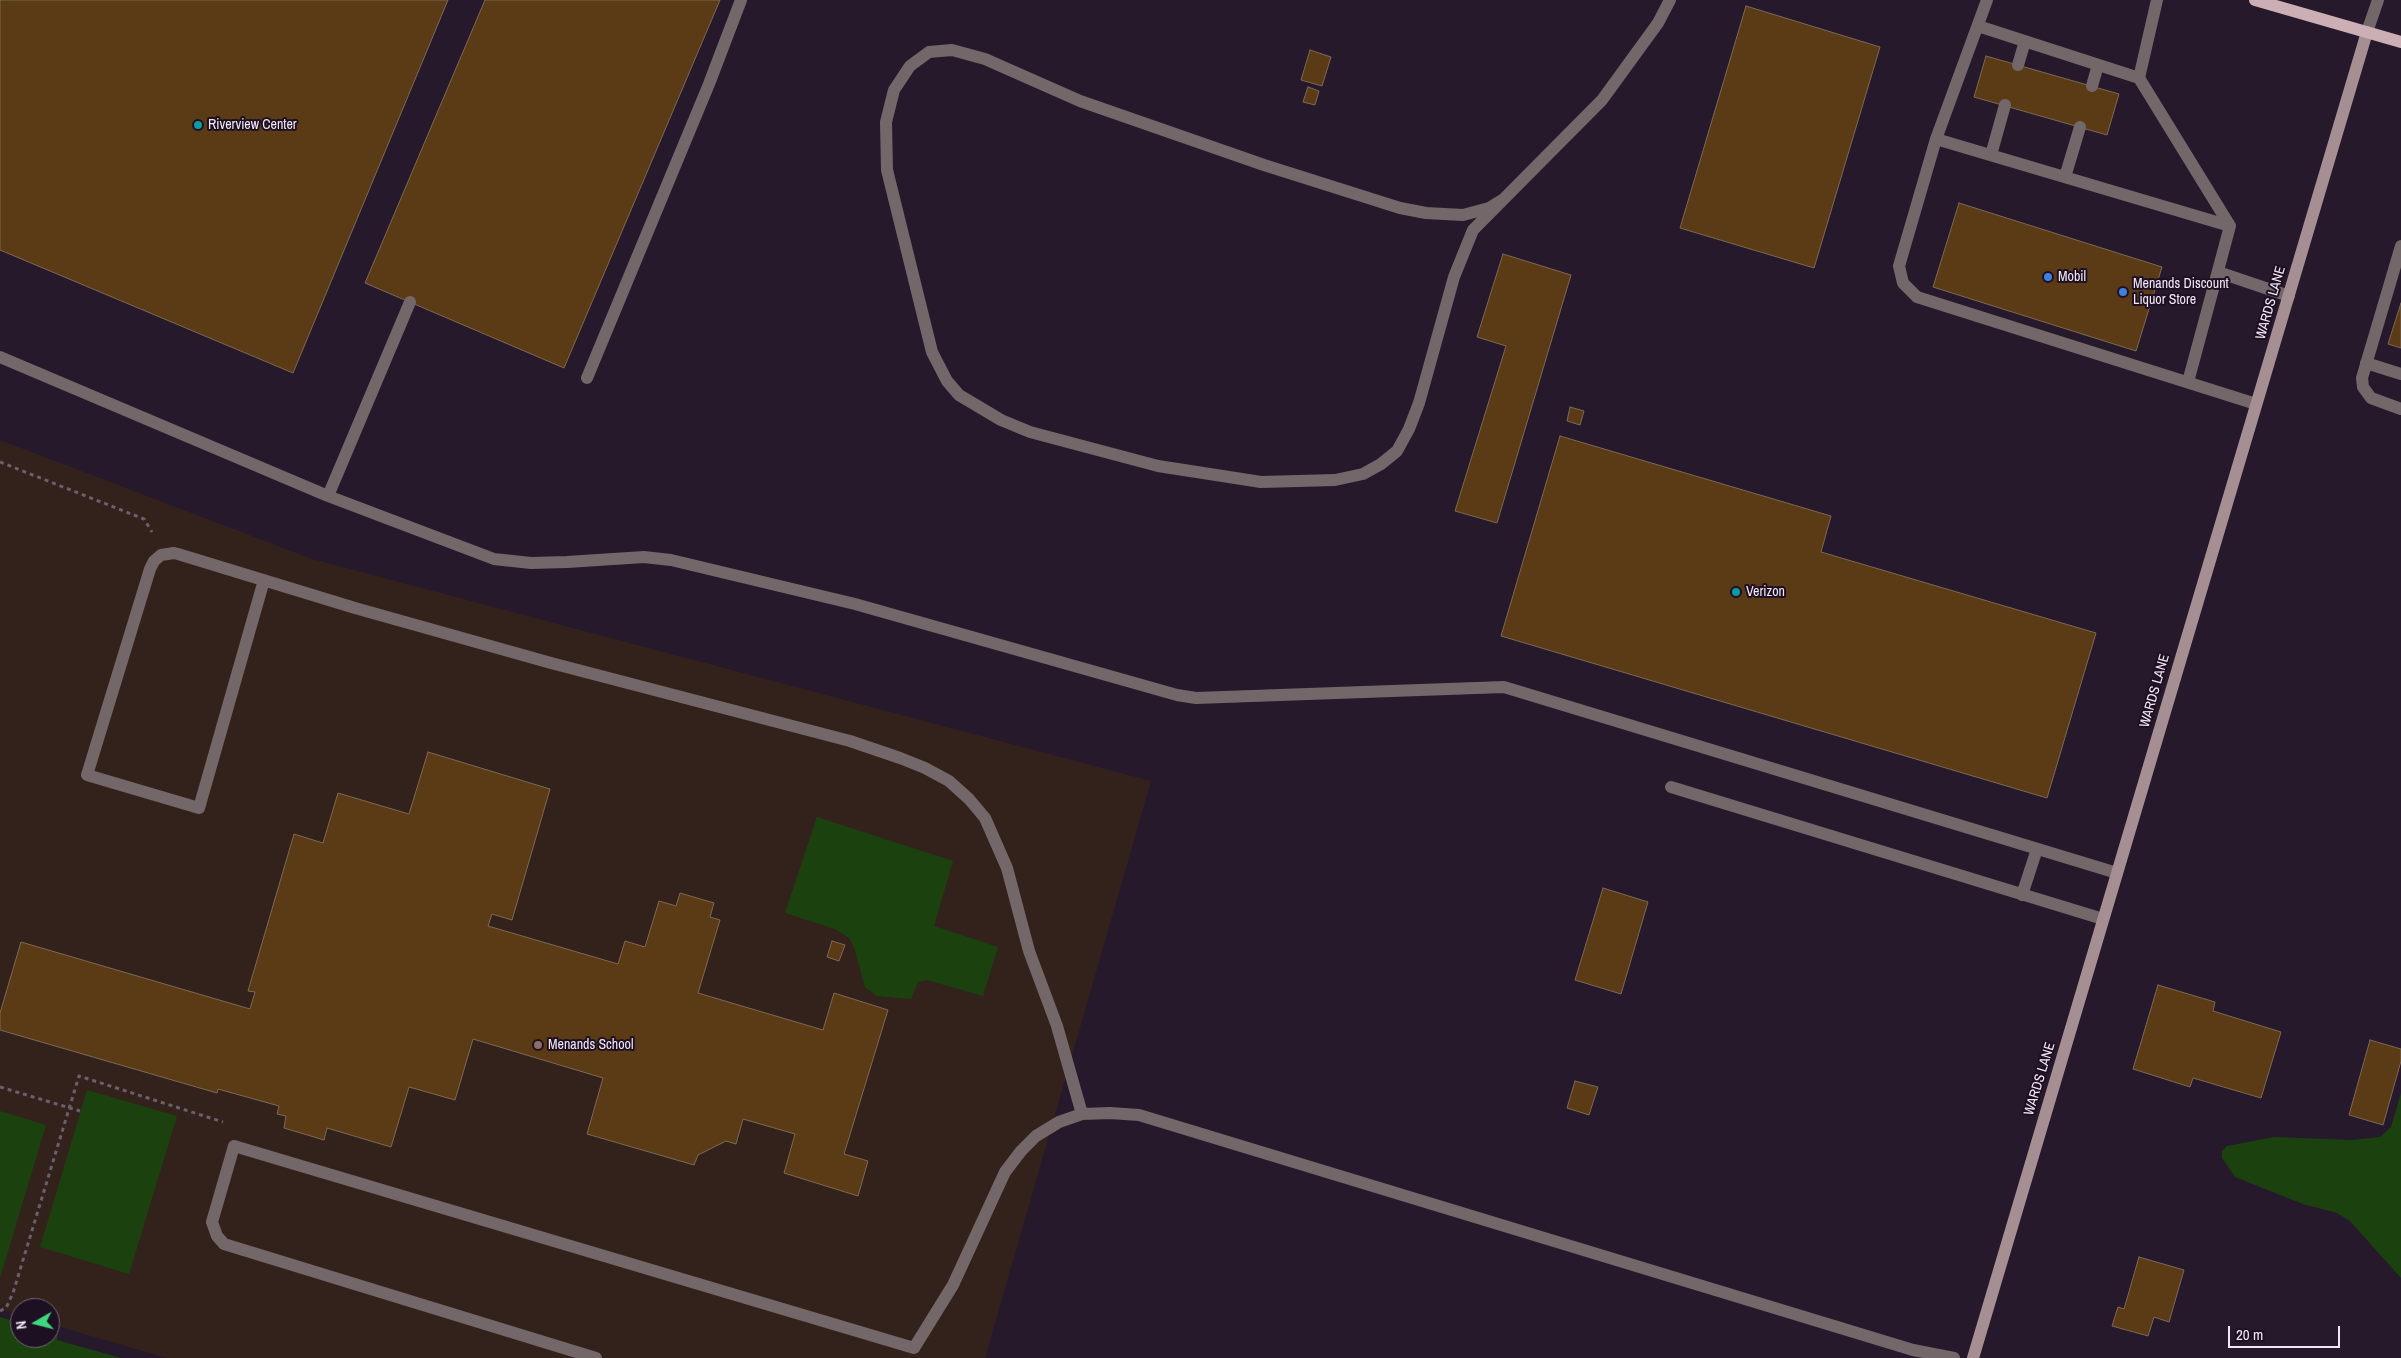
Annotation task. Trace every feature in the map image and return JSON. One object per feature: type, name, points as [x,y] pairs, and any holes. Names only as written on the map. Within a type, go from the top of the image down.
[{"type":"main road","points":[[2255,0],[2401,42]]},
{"type":"street","name":"WARDS LANE","points":[[1973,1358],[2367,32]]},
{"type":"lane","points":[[587,378],[709,84],[741,0]]},
{"type":"lane","points":[[1502,200],[1489,208],[1463,215],[1426,213],[1400,208],[1264,165],[1080,101],[985,58],[952,50],[929,52],[910,66],[894,90],[886,122],[887,170],[932,352],[947,381],[959,395],[1001,420],[1030,432],[1158,466],[1261,482],[1335,480],[1362,474],[1381,464],[1397,451],[1409,429],[1419,403],[1463,251],[1473,230],[1602,100],[1658,23],[1670,0]]},
{"type":"lane","points":[[1987,0],[1936,139],[1899,266],[1903,283],[1917,296],[2256,404]]},
{"type":"lane","points":[[2139,78],[2157,0]]},
{"type":"lane","points":[[2367,32],[2378,0]]},
{"type":"lane","points":[[1978,26],[2139,78],[2230,226],[2188,382]]},
{"type":"lane","points":[[2018,65],[2025,41]]},
{"type":"lane","points":[[2092,86],[2098,65]]},
{"type":"lane","points":[[1991,155],[2005,105]]},
{"type":"lane","points":[[2065,177],[2080,127]]},
{"type":"lane","points":[[1936,139],[2230,226]]},
{"type":"lane","points":[[2401,246],[2366,363],[2362,383],[2368,395],[2379,402],[2401,408]]},
{"type":"lane","points":[[2218,272],[2288,296]]},
{"type":"lane","points":[[328,496],[410,302]]},
{"type":"lane","points":[[0,357],[328,496],[494,559],[531,563],[644,557],[671,560],[855,604],[1177,696],[1196,698],[1504,687],[2117,873]]},
{"type":"lane","points":[[2366,363],[2401,374]]},
{"type":"lane","points":[[264,580],[199,808],[87,775],[150,569],[154,561],[165,554],[178,554],[551,663],[850,740],[925,768],[948,781],[969,799],[985,818],[1007,868],[1036,976],[1057,1026],[1082,1114]]},
{"type":"lane","points":[[1671,787],[2103,920]]},
{"type":"lane","points":[[2022,894],[2037,849]]},
{"type":"lane","points":[[596,1358],[224,1244],[217,1236],[212,1222],[234,1146],[911,1353],[953,1285],[1005,1172],[1036,1136],[1059,1122],[1082,1114],[1110,1112],[1139,1115],[1913,1350],[1954,1358]]},
{"type":"path","points":[[0,462],[144,519],[165,554]]},
{"type":"path","points":[[0,1312],[6,1308],[13,1293],[79,1076],[239,1128],[234,1146]]},
{"type":"path","points":[[0,1087],[80,1110]]},
{"type":"shaded area","name":"Menands School","points":[[0,440],[312,559],[1151,781],[985,1358],[167,1358],[60,1327],[60,1298],[10,1298],[10,1312],[0,1309]]},
{"type":"green space","points":[[817,817],[953,861],[934,926],[998,947],[983,996],[927,980],[918,982],[911,999],[877,996],[865,987],[854,947],[849,938],[835,929],[785,913]]},
{"type":"green space","points":[[87,1090],[177,1116],[129,1274],[40,1247]]},
{"type":"green space","points":[[2401,1093],[2401,1278],[2350,1221],[2337,1213],[2303,1204],[2235,1177],[2222,1158],[2222,1151],[2227,1146],[2274,1137],[2351,1140],[2380,1137],[2391,1127]]},
{"type":"green space","points":[[0,1111],[46,1125],[0,1278]]},
{"type":"green space","points":[[0,1317],[10,1320],[10,1348],[60,1348],[60,1341],[121,1358],[0,1358]]},
{"type":"building","name":"Riverview Center","points":[[0,0],[448,0],[293,373],[0,250]]},
{"type":"building","points":[[485,0],[720,0],[564,368],[365,283]]},
{"type":"building","points":[[1746,6],[1880,47],[1814,268],[1680,228]]},
{"type":"building","points":[[1310,50],[1331,57],[1322,86],[1301,80]]},
{"type":"building","points":[[1986,56],[2119,94],[2107,135],[1974,97]]},
{"type":"building","points":[[1308,87],[1319,91],[1315,105],[1303,102]]},
{"type":"building","name":"Mobil","points":[[1959,203],[2162,267],[2136,351],[1933,287]]},
{"type":"building","points":[[1503,254],[1571,275],[1497,523],[1455,511],[1506,346],[1477,337]]},
{"type":"building","points":[[2401,303],[2401,348],[2388,344]]},
{"type":"building","points":[[1570,407],[1584,411],[1580,425],[1567,421]]},
{"type":"building","name":"Verizon","points":[[1560,436],[1831,516],[1821,552],[2096,633],[2047,798],[1501,636]]},
{"type":"building","name":"Menands School","points":[[428,752],[550,789],[512,920],[492,914],[488,926],[618,964],[625,941],[645,947],[659,901],[676,906],[680,893],[714,903],[710,917],[720,920],[698,993],[823,1030],[834,993],[888,1010],[844,1154],[868,1161],[858,1196],[784,1173],[795,1134],[743,1119],[736,1144],[726,1141],[698,1155],[694,1165],[587,1134],[603,1078],[473,1039],[455,1100],[409,1087],[391,1147],[327,1128],[324,1140],[284,1128],[286,1116],[277,1114],[279,1106],[218,1089],[217,1093],[0,1030],[0,1013],[21,942],[250,1009],[255,992],[248,991],[294,834],[323,843],[338,793],[409,814]]},
{"type":"building","points":[[1603,888],[1648,902],[1621,994],[1575,980]]},
{"type":"building","points":[[832,941],[845,945],[839,961],[827,957]]},
{"type":"building","points":[[2158,985],[2215,1002],[2213,1011],[2281,1032],[2261,1098],[2193,1078],[2190,1087],[2133,1069]]},
{"type":"building","points":[[2370,1040],[2401,1049],[2401,1061],[2383,1125],[2349,1115]]},
{"type":"building","points":[[1575,1081],[1598,1087],[1589,1115],[1567,1108]]},
{"type":"building","points":[[2139,1257],[2184,1270],[2169,1322],[2154,1317],[2148,1336],[2112,1326],[2118,1307],[2124,1309]]},
{"type":"place","name":"Riverview Center","points":[[198,125]]},
{"type":"place","name":"Mobil","points":[[2048,277]]},
{"type":"place","name":"Menands Discount Liquor Store","points":[[2123,292]]},
{"type":"place","name":"Verizon","points":[[1736,592]]},
{"type":"place","name":"Menands School","points":[[538,1045]]}]
